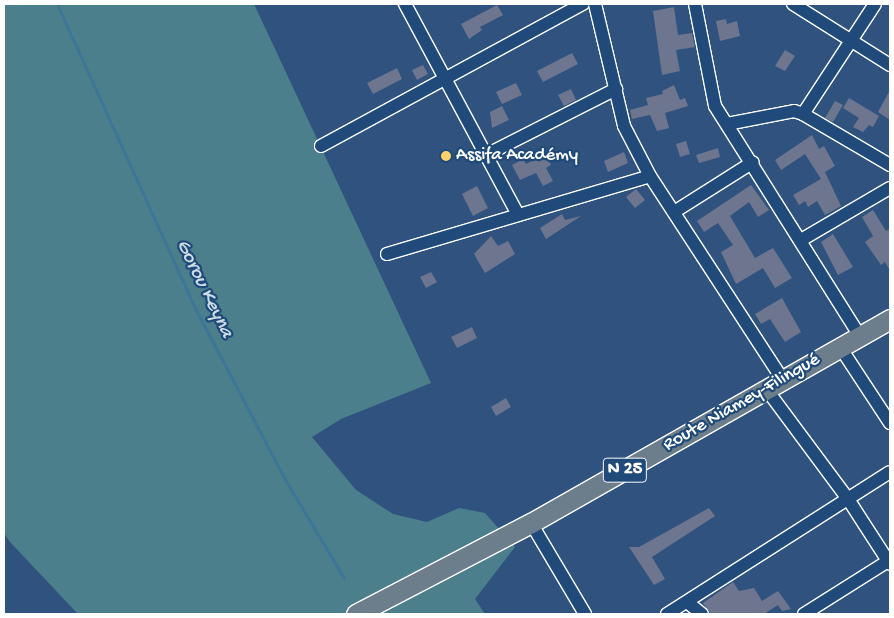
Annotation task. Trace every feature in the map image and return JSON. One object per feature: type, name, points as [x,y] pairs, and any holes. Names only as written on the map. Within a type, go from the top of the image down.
[{"type":"main road","name":"Route Niamey-Filingué","points":[[356,614],[531,523],[890,319]]},
{"type":"street","points":[[321,146],[583,4]]},
{"type":"street","points":[[595,4],[624,126],[650,176],[674,212],[775,385],[889,562],[804,614]]},
{"type":"street","points":[[695,4],[715,106],[753,162],[860,336]]},
{"type":"street","points":[[793,4],[890,65]]},
{"type":"street","points":[[803,114],[875,4]]},
{"type":"street","points":[[409,5],[445,78],[518,215]]},
{"type":"street","points":[[486,155],[616,89]]},
{"type":"street","points":[[727,124],[794,111],[803,114],[890,165]]},
{"type":"street","points":[[674,212],[753,162]]},
{"type":"street","points":[[387,254],[650,176]]},
{"type":"street","points":[[801,240],[890,188]]},
{"type":"street","points":[[840,347],[890,423]]},
{"type":"street","points":[[667,614],[890,472]]},
{"type":"street","points":[[531,523],[585,614]]},
{"type":"street","points":[[687,602],[702,614]]},
{"type":"green space","points":[[4,4],[254,4],[431,383],[341,419],[312,437],[356,490],[393,514],[427,522],[459,508],[485,513],[515,547],[475,599],[485,614],[78,614],[10,542],[4,533]]},
{"type":"building","points":[[497,5],[503,15],[480,27],[482,30],[469,39],[461,24]]},
{"type":"building","points":[[674,7],[678,35],[692,33],[695,47],[676,50],[680,71],[662,75],[653,11]]},
{"type":"building","points":[[726,19],[727,24],[737,21],[740,36],[720,41],[716,21]]},
{"type":"building","points":[[785,50],[795,56],[785,71],[775,66]]},
{"type":"building","points":[[572,53],[578,64],[543,82],[537,71]]},
{"type":"building","points":[[423,65],[428,74],[417,80],[412,70]]},
{"type":"building","points":[[397,68],[402,79],[373,94],[367,83]]},
{"type":"building","points":[[516,83],[522,95],[502,104],[496,92]]},
{"type":"building","points":[[674,85],[680,100],[685,98],[688,106],[665,113],[669,128],[657,131],[650,115],[632,119],[630,110],[648,105],[646,98],[663,94],[662,91]]},
{"type":"building","points":[[571,89],[576,100],[564,106],[558,95]]},
{"type":"building","points":[[890,90],[890,120],[878,112]]},
{"type":"building","points":[[849,98],[879,116],[873,127],[869,125],[863,132],[853,127],[859,118],[843,108]]},
{"type":"building","points":[[835,101],[843,105],[833,122],[825,118]]},
{"type":"building","points":[[502,106],[509,120],[492,128],[490,112]]},
{"type":"building","points":[[812,135],[819,149],[824,146],[835,166],[825,172],[841,206],[825,215],[817,201],[808,207],[805,201],[799,205],[793,195],[821,179],[805,154],[781,170],[775,160]]},
{"type":"building","points":[[686,141],[690,154],[680,157],[676,144]]},
{"type":"building","points":[[718,148],[720,157],[699,163],[696,155]]},
{"type":"building","points":[[624,152],[628,163],[608,172],[604,161]]},
{"type":"building","points":[[546,154],[551,165],[546,168],[553,181],[543,186],[536,173],[520,180],[512,165],[523,159],[526,164]]},
{"type":"building","points":[[751,185],[769,210],[758,217],[749,202],[730,216],[755,258],[773,248],[792,278],[775,288],[763,268],[736,284],[721,252],[733,245],[718,223],[704,232],[697,221]]},
{"type":"building","points":[[477,186],[488,208],[473,216],[462,194]]},
{"type":"building","points":[[636,189],[645,200],[635,208],[626,197]]},
{"type":"building","points":[[873,210],[886,231],[890,229],[890,271],[885,262],[881,265],[865,242],[873,236],[862,217]]},
{"type":"building","points":[[562,214],[565,220],[581,216],[546,239],[540,228]]},
{"type":"building","points":[[833,234],[853,267],[838,275],[821,242]]},
{"type":"building","points":[[491,236],[498,246],[508,241],[515,254],[485,273],[474,254]]},
{"type":"building","points":[[431,272],[437,282],[426,288],[420,277]]},
{"type":"building","points":[[782,298],[801,332],[785,342],[770,319],[761,324],[755,314]]},
{"type":"building","points":[[472,327],[477,338],[457,348],[451,337]]},
{"type":"building","points":[[506,398],[511,407],[496,416],[491,407]]},
{"type":"building","points":[[709,508],[715,516],[652,557],[665,579],[654,585],[629,547],[639,547]]},
{"type":"building","points":[[733,582],[739,591],[754,588],[762,601],[778,591],[791,609],[782,611],[778,605],[764,614],[711,614],[703,603]]},
{"type":"waterway","name":"Gorou Keyna","points":[[57,4],[196,310],[283,476],[344,578]]},
{"type":"place","name":"Assifa Académy","points":[[446,156]]}]
